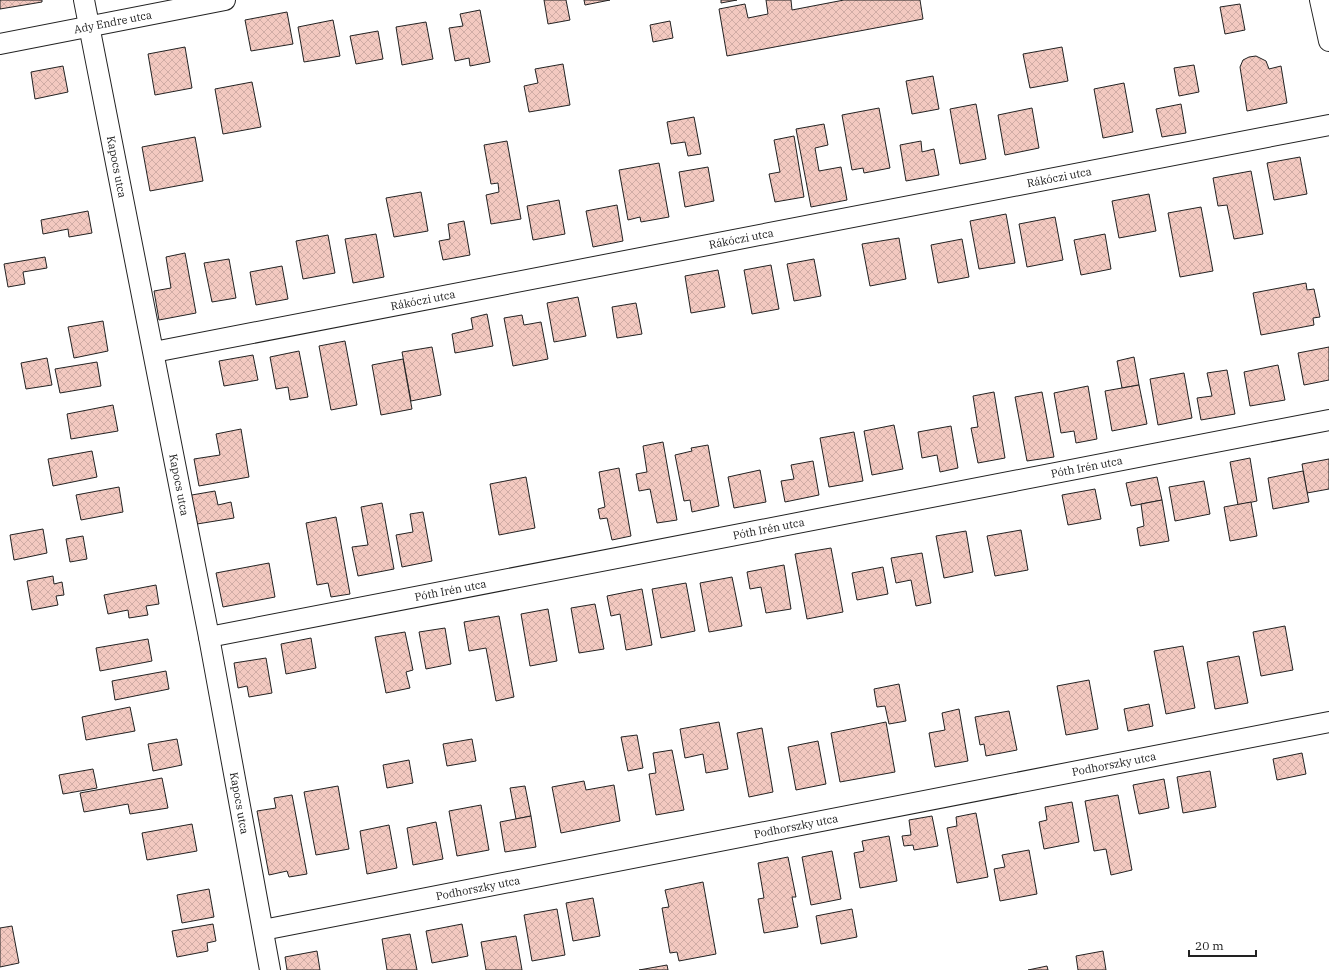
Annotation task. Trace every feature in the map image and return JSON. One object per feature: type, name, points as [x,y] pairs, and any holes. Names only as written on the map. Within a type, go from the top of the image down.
[{"type":"street","name":"Kapocs utca","points":[[84,0],[209,637],[270,970]]},
{"type":"street","name":"Ady Endre utca","points":[[0,44],[225,0]]},
{"type":"street","points":[[1320,0],[1329,41]]},
{"type":"street","name":"Rákóczi utca","points":[[154,352],[1329,125]]},
{"type":"street","name":"Póth Irén utca","points":[[209,637],[1329,420]]},
{"type":"street","name":"Podhorszky utca","points":[[263,930],[1329,722]]},
{"type":"building","points":[[0,0],[42,0],[42,2],[0,9]]},
{"type":"building","points":[[544,0],[566,0],[570,20],[548,24]]},
{"type":"building","points":[[584,0],[610,0],[585,5]]},
{"type":"building","points":[[721,0],[737,0],[721,3]]},
{"type":"building","points":[[766,0],[791,0],[792,10],[844,0],[920,0],[923,19],[727,56],[719,9],[745,4],[748,18],[768,14]]},
{"type":"building","points":[[1240,4],[1245,30],[1225,34],[1220,7]]},
{"type":"building","points":[[480,10],[490,62],[470,66],[469,58],[455,61],[449,28],[463,26],[460,14]]},
{"type":"building","points":[[287,12],[293,44],[251,51],[245,20]]},
{"type":"building","points":[[333,20],[340,56],[304,62],[298,27]]},
{"type":"building","points":[[670,21],[673,38],[653,42],[650,25]]},
{"type":"building","points":[[426,22],[433,59],[402,65],[396,27]]},
{"type":"building","points":[[378,31],[383,59],[356,64],[350,36]]},
{"type":"building","points":[[185,47],[192,88],[155,95],[148,54]]},
{"type":"building","points":[[1062,47],[1068,81],[1030,88],[1023,54]]},
{"type":"building","points":[[1256,56],[1266,61],[1269,69],[1281,66],[1287,103],[1247,111],[1240,67],[1243,60]]},
{"type":"building","points":[[563,64],[570,105],[529,112],[524,86],[538,83],[535,69]]},
{"type":"building","points":[[1194,65],[1199,92],[1179,96],[1174,68]]},
{"type":"building","points":[[63,66],[68,92],[35,99],[31,72]]},
{"type":"building","points":[[933,76],[939,109],[912,114],[906,81]]},
{"type":"building","points":[[252,82],[261,127],[223,134],[215,89]]},
{"type":"building","points":[[1124,83],[1133,132],[1103,138],[1094,89]]},
{"type":"building","points":[[976,104],[986,159],[960,164],[950,109]]},
{"type":"building","points":[[1181,104],[1186,133],[1162,137],[1156,109]]},
{"type":"building","points":[[879,108],[890,168],[864,173],[863,168],[852,170],[842,115]]},
{"type":"building","points":[[1032,108],[1039,148],[1005,155],[998,115]]},
{"type":"building","points":[[694,117],[701,154],[688,156],[685,142],[671,144],[667,122]]},
{"type":"building","points":[[824,124],[828,145],[815,148],[819,171],[841,167],[847,200],[811,207],[796,129]]},
{"type":"building","points":[[794,136],[804,197],[775,202],[769,174],[780,172],[774,140]]},
{"type":"building","points":[[195,137],[203,181],[150,191],[142,147]]},
{"type":"building","points":[[507,141],[521,219],[491,224],[486,195],[499,192],[498,183],[491,184],[484,145]]},
{"type":"building","points":[[921,141],[922,152],[934,149],[939,175],[906,181],[900,145]]},
{"type":"building","points":[[1300,157],[1307,194],[1274,200],[1267,163]]},
{"type":"building","points":[[659,163],[669,217],[641,222],[640,217],[628,220],[619,170]]},
{"type":"building","points":[[708,167],[714,201],[685,207],[679,172]]},
{"type":"building","points":[[1251,171],[1263,234],[1234,239],[1227,205],[1218,206],[1213,178]]},
{"type":"building","points":[[421,192],[428,231],[394,237],[386,198]]},
{"type":"building","points":[[1149,194],[1156,231],[1119,238],[1112,201]]},
{"type":"building","points":[[559,200],[565,234],[533,240],[527,206]]},
{"type":"building","points":[[617,205],[623,241],[593,247],[586,211]]},
{"type":"building","points":[[1201,207],[1213,271],[1180,277],[1168,213]]},
{"type":"building","points":[[88,211],[92,233],[69,237],[68,229],[43,234],[41,220]]},
{"type":"building","points":[[1006,214],[1015,263],[979,269],[970,221]]},
{"type":"building","points":[[1055,217],[1063,260],[1027,267],[1019,224]]},
{"type":"building","points":[[464,221],[470,255],[443,260],[439,241],[450,239],[448,224]]},
{"type":"building","points":[[376,234],[384,277],[353,283],[345,239]]},
{"type":"building","points":[[1105,234],[1111,269],[1081,275],[1074,240]]},
{"type":"building","points":[[328,235],[335,273],[303,279],[296,241]]},
{"type":"building","points":[[899,238],[906,279],[870,286],[862,244]]},
{"type":"building","points":[[962,239],[969,277],[938,283],[931,245]]},
{"type":"building","points":[[185,253],[196,313],[159,320],[154,291],[171,288],[166,257]]},
{"type":"building","points":[[45,257],[47,268],[23,272],[25,284],[8,287],[4,264]]},
{"type":"building","points":[[229,259],[236,298],[212,302],[204,263]]},
{"type":"building","points":[[814,259],[821,296],[794,301],[787,264]]},
{"type":"building","points":[[771,265],[779,309],[752,314],[744,270]]},
{"type":"building","points":[[282,266],[288,299],[256,305],[250,272]]},
{"type":"building","points":[[718,270],[725,307],[691,313],[685,276]]},
{"type":"building","points":[[1306,283],[1307,290],[1314,289],[1320,317],[1313,318],[1314,325],[1261,335],[1253,293]]},
{"type":"building","points":[[578,297],[586,336],[554,342],[547,303]]},
{"type":"building","points":[[636,303],[642,334],[617,338],[612,307]]},
{"type":"building","points":[[487,314],[493,346],[455,353],[452,334],[473,329],[471,318]]},
{"type":"building","points":[[522,315],[524,325],[541,322],[548,359],[513,366],[504,318]]},
{"type":"building","points":[[103,321],[108,351],[74,358],[68,327]]},
{"type":"building","points":[[345,341],[357,405],[331,410],[319,346]]},
{"type":"building","points":[[432,347],[441,395],[411,401],[402,352]]},
{"type":"building","points":[[1329,347],[1329,380],[1304,385],[1298,353]]},
{"type":"building","points":[[299,351],[308,397],[290,400],[288,387],[276,389],[270,357]]},
{"type":"building","points":[[253,355],[258,380],[224,386],[219,361]]},
{"type":"building","points":[[1134,357],[1139,385],[1122,388],[1117,361]]},
{"type":"building","points":[[47,358],[52,385],[26,389],[21,363]]},
{"type":"building","points":[[403,359],[412,409],[381,415],[372,365]]},
{"type":"building","points":[[97,362],[101,386],[60,393],[55,369]]},
{"type":"building","points":[[1278,365],[1285,400],[1250,406],[1244,372]]},
{"type":"building","points":[[1227,370],[1235,414],[1201,420],[1197,398],[1212,396],[1207,373]]},
{"type":"building","points":[[1184,373],[1192,418],[1158,425],[1150,379]]},
{"type":"building","points":[[1139,385],[1147,424],[1112,431],[1105,391]]},
{"type":"building","points":[[1088,386],[1097,439],[1076,443],[1074,431],[1061,433],[1054,393]]},
{"type":"building","points":[[994,392],[1005,458],[978,463],[971,428],[978,427],[973,396]]},
{"type":"building","points":[[1042,392],[1054,457],[1027,461],[1015,397]]},
{"type":"building","points":[[113,405],[118,431],[71,439],[67,414]]},
{"type":"building","points":[[894,425],[903,469],[872,475],[864,431]]},
{"type":"building","points":[[951,426],[958,468],[940,472],[937,455],[922,458],[918,432]]},
{"type":"building","points":[[241,429],[249,477],[199,486],[194,459],[220,455],[216,434]]},
{"type":"building","points":[[854,432],[863,481],[829,487],[820,438]]},
{"type":"building","points":[[663,442],[677,520],[657,523],[650,489],[639,491],[636,474],[647,472],[643,446]]},
{"type":"building","points":[[708,445],[719,506],[692,512],[690,500],[684,501],[675,455],[692,451],[691,448]]},
{"type":"building","points":[[92,451],[97,477],[53,486],[48,459]]},
{"type":"building","points":[[1250,458],[1257,501],[1238,505],[1230,462]]},
{"type":"building","points":[[1329,459],[1329,489],[1307,493],[1302,464]]},
{"type":"building","points":[[813,461],[819,495],[785,502],[781,481],[794,479],[791,465]]},
{"type":"building","points":[[619,468],[631,536],[612,540],[607,518],[600,519],[598,509],[605,507],[599,472]]},
{"type":"building","points":[[760,470],[766,502],[734,508],[728,477]]},
{"type":"building","points":[[1303,471],[1309,502],[1273,509],[1268,478]]},
{"type":"building","points":[[526,477],[535,528],[499,535],[490,484]]},
{"type":"building","points":[[1157,477],[1162,500],[1131,506],[1126,483]]},
{"type":"building","points":[[1204,481],[1210,514],[1175,521],[1169,487]]},
{"type":"building","points":[[119,487],[123,512],[81,520],[76,495]]},
{"type":"building","points":[[1095,489],[1101,519],[1068,525],[1062,495]]},
{"type":"building","points":[[215,491],[218,505],[231,502],[234,518],[197,524],[196,515],[189,516],[186,496]]},
{"type":"building","points":[[1162,500],[1169,541],[1140,546],[1137,528],[1144,526],[1141,504]]},
{"type":"building","points":[[1251,502],[1257,536],[1230,541],[1224,507]]},
{"type":"building","points":[[382,503],[394,569],[358,576],[352,547],[368,545],[361,507]]},
{"type":"building","points":[[423,512],[432,561],[402,567],[396,535],[413,532],[410,514]]},
{"type":"building","points":[[336,517],[350,594],[331,597],[328,583],[317,585],[306,523]]},
{"type":"building","points":[[43,529],[47,553],[14,560],[10,535]]},
{"type":"building","points":[[1021,530],[1028,570],[995,576],[987,536]]},
{"type":"building","points":[[966,531],[973,572],[944,578],[936,536]]},
{"type":"building","points":[[83,536],[87,559],[70,562],[66,539]]},
{"type":"building","points":[[831,548],[843,612],[807,619],[795,554]]},
{"type":"building","points":[[922,553],[931,603],[916,606],[911,580],[896,583],[891,558]]},
{"type":"building","points":[[269,563],[275,597],[223,607],[216,573]]},
{"type":"building","points":[[784,565],[791,609],[766,613],[761,587],[750,589],[747,572]]},
{"type":"building","points":[[883,567],[888,594],[857,600],[852,573]]},
{"type":"building","points":[[53,576],[54,584],[62,582],[64,595],[56,596],[58,605],[32,610],[27,581]]},
{"type":"building","points":[[732,577],[742,626],[709,632],[700,583]]},
{"type":"building","points":[[686,583],[695,631],[661,638],[652,589]]},
{"type":"building","points":[[156,585],[159,604],[146,606],[148,615],[129,618],[128,610],[108,614],[104,595]]},
{"type":"building","points":[[642,589],[652,645],[626,650],[620,614],[611,616],[607,596]]},
{"type":"building","points":[[595,604],[604,649],[579,653],[571,608]]},
{"type":"building","points":[[548,609],[557,661],[530,666],[521,614]]},
{"type":"building","points":[[499,616],[514,697],[496,701],[486,648],[469,651],[464,622]]},
{"type":"building","points":[[1285,626],[1293,670],[1261,676],[1253,632]]},
{"type":"building","points":[[445,628],[451,664],[426,669],[419,632]]},
{"type":"building","points":[[405,632],[413,670],[406,672],[410,688],[386,693],[375,637]]},
{"type":"building","points":[[311,638],[316,668],[286,674],[281,644]]},
{"type":"building","points":[[148,639],[152,661],[100,671],[96,648]]},
{"type":"building","points":[[1183,646],[1195,708],[1166,714],[1154,651]]},
{"type":"building","points":[[1239,656],[1248,703],[1215,709],[1207,662]]},
{"type":"building","points":[[266,658],[272,693],[249,697],[247,686],[238,688],[234,663]]},
{"type":"building","points":[[166,671],[169,689],[115,700],[112,681]]},
{"type":"building","points":[[1089,680],[1098,729],[1066,735],[1057,686]]},
{"type":"building","points":[[899,684],[906,721],[889,724],[885,706],[877,707],[874,689]]},
{"type":"building","points":[[1149,704],[1153,726],[1128,731],[1124,709]]},
{"type":"building","points":[[130,707],[135,731],[86,740],[82,717]]},
{"type":"building","points":[[959,709],[968,761],[935,767],[929,733],[945,730],[942,713]]},
{"type":"building","points":[[1009,711],[1017,750],[986,756],[984,744],[980,745],[975,717]]},
{"type":"building","points":[[719,722],[728,769],[706,773],[703,754],[685,758],[680,729]]},
{"type":"building","points":[[886,722],[895,772],[840,782],[831,733]]},
{"type":"building","points":[[762,728],[773,792],[749,797],[737,733]]},
{"type":"building","points":[[637,735],[643,768],[628,771],[621,737]]},
{"type":"building","points":[[177,739],[182,765],[153,771],[148,744]]},
{"type":"building","points":[[472,739],[476,761],[447,766],[443,744]]},
{"type":"building","points":[[818,741],[826,784],[796,790],[788,747]]},
{"type":"building","points":[[672,750],[684,810],[656,815],[649,774],[656,773],[653,753]]},
{"type":"building","points":[[1302,753],[1306,774],[1277,780],[1273,759]]},
{"type":"building","points":[[409,760],[413,783],[387,788],[383,765]]},
{"type":"building","points":[[93,769],[97,788],[63,794],[59,775]]},
{"type":"building","points":[[1210,771],[1216,807],[1183,813],[1177,777]]},
{"type":"building","points":[[162,778],[168,808],[130,814],[128,804],[84,812],[80,793]]},
{"type":"building","points":[[1164,779],[1169,808],[1139,814],[1133,785]]},
{"type":"building","points":[[584,781],[586,790],[614,785],[620,821],[561,833],[552,787]]},
{"type":"building","points":[[338,786],[349,849],[316,855],[304,792]]},
{"type":"building","points":[[525,786],[531,816],[516,819],[510,788]]},
{"type":"building","points":[[292,795],[307,874],[289,877],[287,871],[269,875],[257,811],[276,808],[274,798]]},
{"type":"building","points":[[1118,795],[1132,870],[1111,875],[1106,849],[1094,851],[1085,801]]},
{"type":"building","points":[[1072,802],[1079,842],[1044,849],[1039,822],[1047,820],[1045,807]]},
{"type":"building","points":[[481,805],[489,850],[457,856],[449,811]]},
{"type":"building","points":[[976,813],[988,877],[957,883],[947,828],[957,826],[956,817]]},
{"type":"building","points":[[531,816],[536,847],[505,852],[500,822]]},
{"type":"building","points":[[932,816],[938,846],[914,850],[913,845],[904,846],[902,836],[911,835],[909,820]]},
{"type":"building","points":[[436,822],[443,859],[413,865],[407,828]]},
{"type":"building","points":[[192,824],[197,851],[147,860],[142,833]]},
{"type":"building","points":[[389,825],[397,868],[367,874],[360,831]]},
{"type":"building","points":[[889,836],[897,881],[860,888],[854,853],[864,851],[862,841]]},
{"type":"building","points":[[1029,850],[1037,894],[1000,901],[994,869],[1005,867],[1002,855]]},
{"type":"building","points":[[832,851],[841,899],[811,905],[802,857]]},
{"type":"building","points":[[788,857],[796,897],[792,897],[798,927],[764,933],[758,899],[764,898],[758,863]]},
{"type":"building","points":[[703,882],[716,954],[679,961],[677,952],[670,953],[662,908],[669,907],[665,890]]},
{"type":"building","points":[[209,889],[214,917],[182,923],[177,895]]},
{"type":"building","points":[[593,898],[600,936],[573,941],[566,903]]},
{"type":"building","points":[[557,909],[565,955],[532,961],[524,915]]},
{"type":"building","points":[[852,909],[857,937],[821,944],[816,916]]},
{"type":"building","points":[[213,924],[216,941],[207,943],[208,951],[177,957],[172,931]]},
{"type":"building","points":[[462,924],[468,956],[432,963],[426,931]]},
{"type":"building","points":[[12,926],[19,963],[0,967],[0,928]]},
{"type":"building","points":[[410,934],[417,970],[387,970],[382,939]]},
{"type":"building","points":[[516,936],[522,970],[486,970],[481,942]]},
{"type":"building","points":[[317,951],[320,970],[287,970],[285,957]]},
{"type":"building","points":[[1103,951],[1106,970],[1078,970],[1076,956]]},
{"type":"building","points":[[667,965],[668,970],[639,970]]},
{"type":"building","points":[[1047,966],[1048,970],[1028,970]]}]
